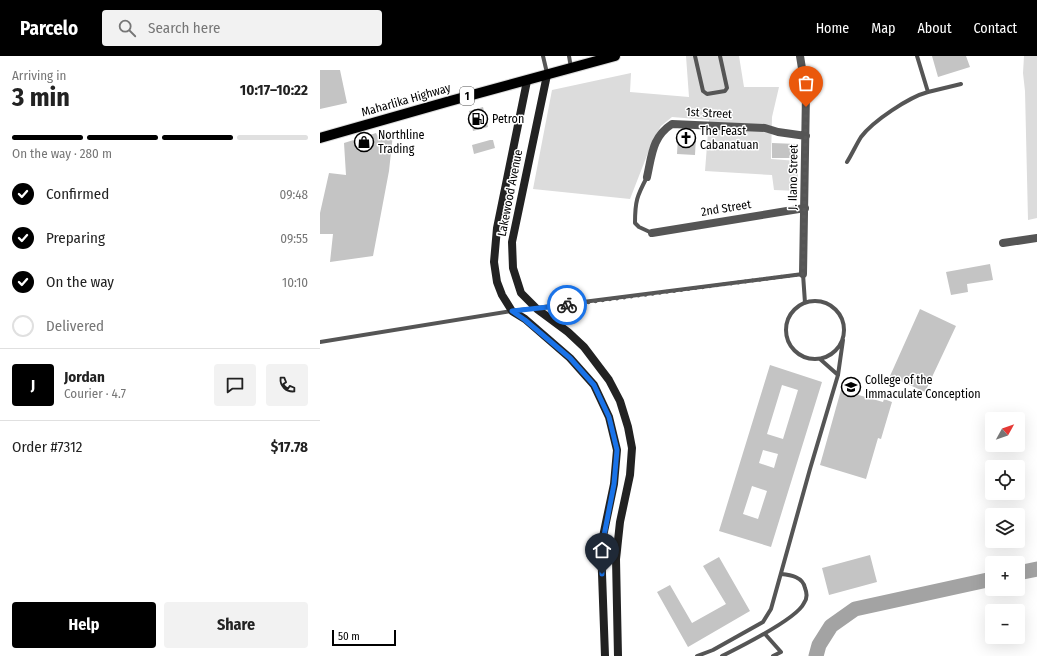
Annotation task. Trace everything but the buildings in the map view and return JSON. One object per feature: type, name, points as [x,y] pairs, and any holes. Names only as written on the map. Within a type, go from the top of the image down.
[{"type":"main road","name":"Maharlika Highway","points":[[320,138],[615,56]]},
{"type":"main road","name":"Lakewood Avenue","points":[[547,75],[512,242],[514,268],[522,293],[537,309],[568,332],[584,347],[609,380],[620,401],[628,427],[632,448],[630,475],[620,522],[616,559],[618,656]]},
{"type":"main road","name":"Lakewood Avenue","points":[[527,81],[497,228],[494,262],[497,282],[502,295],[512,311],[570,358],[594,385],[609,417],[617,450],[614,484],[602,546],[605,656]]},
{"type":"street","name":"J. Ilano Street","points":[[800,56],[806,93],[803,274]]},
{"type":"street","name":"1st Street","points":[[647,177],[656,141],[663,130],[672,124],[765,128],[778,132],[806,136]]},
{"type":"street","name":"2nd Street","points":[[652,233],[805,208]]},
{"type":"street","points":[[1003,243],[1037,238]]},
{"type":"lane","points":[[543,56],[547,75]]},
{"type":"lane","points":[[569,56],[572,68]]},
{"type":"lane","points":[[695,56],[703,91],[706,94],[725,91],[727,88],[720,56]]},
{"type":"lane","points":[[918,56],[928,92]]},
{"type":"lane","points":[[847,162],[867,130],[901,104],[920,94],[961,84]]},
{"type":"lane","points":[[647,177],[638,196],[635,208],[635,223],[652,233]]},
{"type":"lane","points":[[320,342],[512,311],[803,274],[805,303]]},
{"type":"lane","points":[[697,656],[713,650],[763,622],[771,609],[838,375],[843,340],[844,331],[843,322],[839,313],[832,306],[819,302],[805,303],[796,308],[790,316],[786,327],[787,338],[792,347],[800,355],[810,359],[820,359],[830,356],[838,349],[843,340]]},
{"type":"lane","points":[[820,359],[838,375]]},
{"type":"lane","points":[[722,656],[765,634],[800,610],[805,603],[807,594],[805,586],[800,579],[793,575],[781,574]]},
{"type":"lane","points":[[765,634],[780,652],[773,656]]},
{"type":"shaded area","points":[[686,56],[739,56],[744,87],[779,87],[772,117],[771,159],[798,161],[798,191],[774,190],[772,175],[705,171],[709,120],[672,117],[661,126],[653,140],[630,199],[533,189],[552,90],[631,73],[630,92],[689,97]]},
{"type":"shaded area","points":[[1024,56],[1037,56],[1037,218],[1028,220],[1025,91],[1023,73]]},
{"type":"waterway","points":[[1025,572],[1037,569]]},
{"type":"waterway","points":[[816,656],[819,645],[831,626],[855,609],[985,581]]},
{"type":"way so far","points":[[567,305],[803,274],[806,107]]},
{"type":"place","name":"Petron","points":[[478,119]]},
{"type":"place","name":"The Feast Cabanatuan","points":[[686,138]]},
{"type":"place","name":"Northline Trading","points":[[364,142]]},
{"type":"place","name":"College of the Immaculate Conception","points":[[851,387]]},
{"type":"route","points":[[567,305],[512,311],[570,358],[594,385],[609,417],[617,450],[614,484],[602,546],[602,574]]}]
